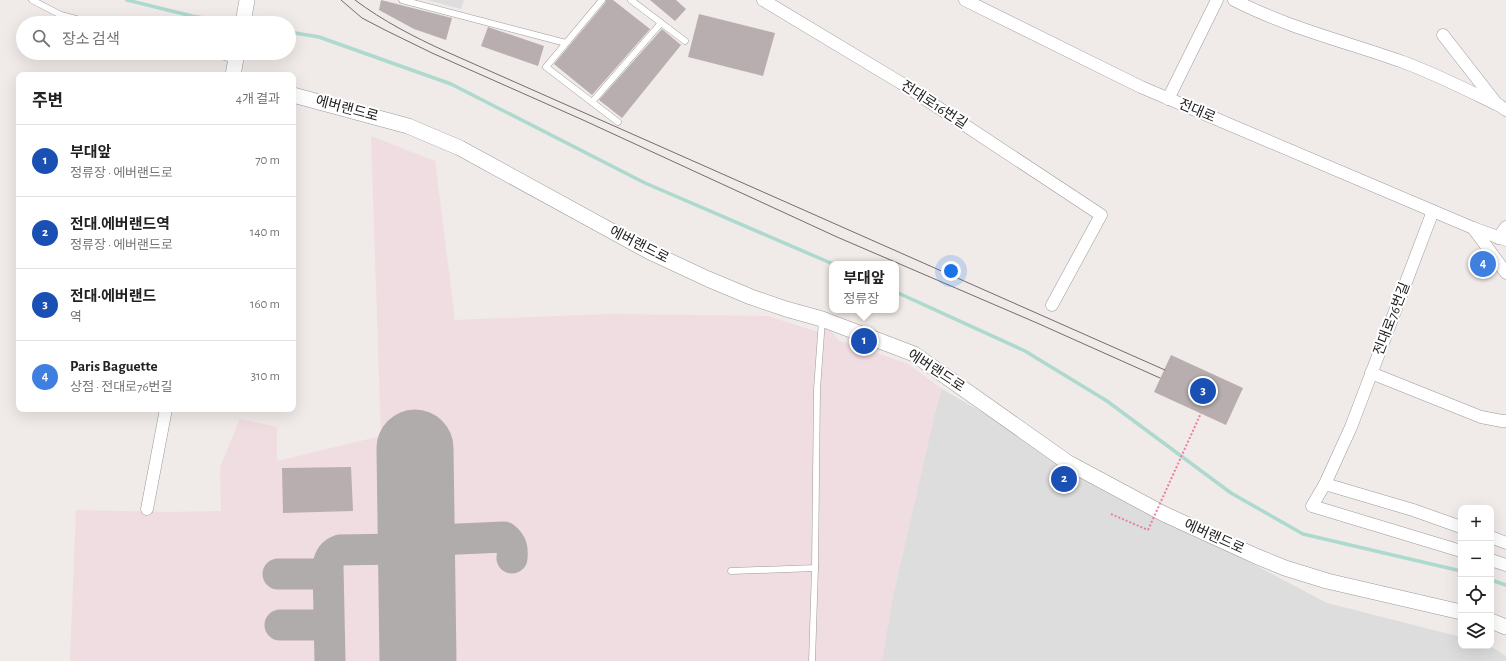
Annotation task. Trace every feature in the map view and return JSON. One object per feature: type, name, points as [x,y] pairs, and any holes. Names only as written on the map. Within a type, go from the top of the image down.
[{"type":"street","points":[[244,16],[247,0]]},
{"type":"street","name":"전대로16번길","points":[[763,0],[901,83],[1101,215],[1052,305]]},
{"type":"street","name":"전대로","points":[[965,0],[1168,99],[1502,239]]},
{"type":"street","points":[[1168,99],[1217,0]]},
{"type":"street","points":[[1234,0],[1257,12],[1310,32],[1405,63],[1502,108]]},
{"type":"street","points":[[1443,34],[1502,108]]},
{"type":"street","points":[[234,72],[236,60]]},
{"type":"street","name":"에버랜드로","points":[[296,96],[408,126],[460,148],[656,255],[751,297],[786,309],[822,318],[914,354],[1067,462],[1164,514],[1285,568],[1327,580],[1458,611]]},
{"type":"street","name":"전대로76번길","points":[[1433,210],[1351,427],[1325,484],[1312,506],[1458,550]]},
{"type":"street","points":[[1502,239],[1506,227]]},
{"type":"street","points":[[1473,228],[1506,273]]},
{"type":"street","points":[[1371,373],[1481,417],[1506,421]]},
{"type":"street","points":[[147,509],[165,412]]},
{"type":"street","points":[[1325,484],[1413,510],[1458,526]]},
{"type":"street","points":[[1494,538],[1506,542]]},
{"type":"street","points":[[1494,561],[1506,565]]},
{"type":"street","points":[[1494,622],[1506,627]]},
{"type":"lane","points":[[32,0],[65,16]]},
{"type":"lane","points":[[402,0],[566,44]]},
{"type":"lane","points":[[602,0],[546,67],[618,122]]},
{"type":"lane","points":[[631,0],[685,41]]},
{"type":"lane","points":[[592,102],[661,23]]},
{"type":"lane","points":[[812,661],[815,568],[817,389],[822,318]]},
{"type":"lane","points":[[731,571],[815,568]]},
{"type":"path","points":[[1111,514],[1148,530],[1200,413]]},
{"type":"shaded area","points":[[427,0],[464,0],[461,9]]},
{"type":"shaded area","points":[[371,136],[435,161],[455,320],[610,314],[768,316],[818,332],[822,319],[838,340],[908,364],[942,389],[935,413],[892,601],[882,661],[70,661],[76,510],[169,512],[221,511],[220,467],[240,419],[277,427],[277,461],[381,436]]},
{"type":"shaded area","points":[[942,389],[1175,523],[1327,603],[1458,636],[1458,649],[1494,648],[1506,656],[1506,661],[882,661],[892,601],[935,413]]},
{"type":"building","points":[[381,0],[452,18],[446,40],[414,29],[379,10]]},
{"type":"building","points":[[606,0],[613,0],[650,29],[592,95],[554,64]]},
{"type":"building","points":[[650,0],[676,0],[686,9],[675,21]]},
{"type":"building","points":[[699,14],[775,33],[763,76],[688,57]]},
{"type":"building","points":[[488,27],[544,46],[538,66],[481,46]]},
{"type":"building","points":[[662,29],[681,45],[622,118],[599,100]]},
{"type":"building","points":[[1171,355],[1243,388],[1226,425],[1154,392]]},
{"type":"building","points":[[351,467],[353,511],[283,513],[282,468]]},
{"type":"waterway","points":[[127,0],[192,16]]},
{"type":"waterway","points":[[296,33],[319,37],[451,84],[645,183],[829,262]]},
{"type":"waterway","points":[[899,293],[1025,351],[1107,401],[1231,493],[1303,534],[1458,570]]},
{"type":"waterway","points":[[1494,581],[1506,585]]},
{"type":"taxiway","points":[[436,540],[504,537],[511,546],[512,558]]},
{"type":"taxiway","points":[[330,661],[328,566],[331,556],[340,550],[397,549]]},
{"type":"taxiway","points":[[278,574],[326,574]]},
{"type":"taxiway","points":[[280,625],[328,625]]},
{"type":"runway","points":[[415,448],[418,661]]},
{"type":"tram line","points":[[341,0],[362,18],[432,53],[893,261]]},
{"type":"tram line","points":[[355,0],[399,28],[447,52],[1165,370]]},
{"type":"tram line","points":[[899,264],[1160,378]]},
{"type":"place","name":"Paris Baguette","points":[[1483,264]]},
{"type":"place","name":"부대앞","points":[[864,341]]},
{"type":"place","name":"전대·에버랜드","points":[[1203,391]]},
{"type":"place","name":"전대.에버랜드역","points":[[1064,479]]}]
